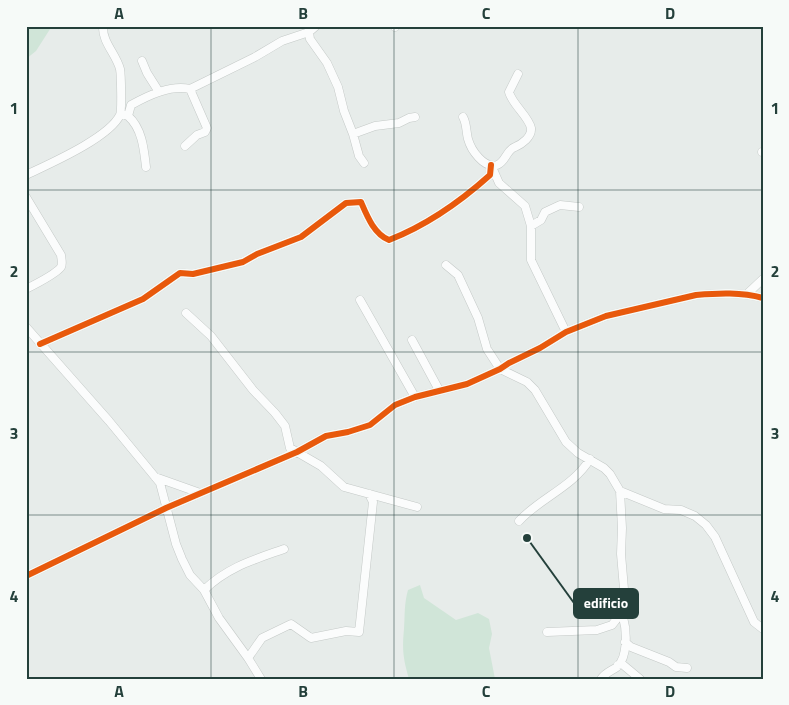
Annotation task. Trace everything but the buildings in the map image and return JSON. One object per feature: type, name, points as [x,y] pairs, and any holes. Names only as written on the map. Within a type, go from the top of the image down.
[{"type":"street","points":[[103,26],[104,36],[120,69],[124,114],[134,121],[140,136],[146,168]]},
{"type":"street","points":[[26,174],[66,156],[104,132],[131,105],[160,92],[180,87],[190,88],[282,41],[309,32],[316,26]]},
{"type":"street","points":[[309,32],[310,40],[326,63],[338,87],[359,156],[364,163]]},
{"type":"street","points":[[142,61],[146,72],[160,92]]},
{"type":"street","points":[[464,117],[471,147],[484,163],[491,165],[502,162],[511,148],[525,142],[531,131],[531,127],[509,92],[518,74]]},
{"type":"street","points":[[185,146],[197,135],[205,132],[207,128],[190,88]]},
{"type":"street","points":[[353,134],[375,126],[399,123],[409,118],[415,118]]},
{"type":"street","points":[[491,165],[499,183],[525,206],[531,226],[531,260],[566,332]]},
{"type":"street","points":[[40,344],[143,299],[180,274],[194,274],[243,262],[257,254],[301,237],[346,203],[361,202],[367,217],[382,237],[389,240],[431,218],[475,189],[490,175],[491,165]]},
{"type":"street","points":[[26,197],[61,255],[62,263],[56,272],[26,290]]},
{"type":"street","points":[[531,226],[541,220],[545,212],[560,205],[579,208]]},
{"type":"street","points":[[446,265],[458,275],[478,318],[487,349],[500,370],[527,382],[535,390],[566,442],[604,468],[610,474],[620,492],[621,554],[624,589],[619,616],[612,625],[597,630],[547,632]]},
{"type":"street","points":[[747,294],[763,279]]},
{"type":"street","points":[[27,575],[166,508],[297,452],[326,436],[370,425],[378,420],[389,408],[415,397],[468,384],[500,370],[509,363],[540,348],[566,332],[606,316],[696,295],[747,294],[763,298]]},
{"type":"street","points":[[360,300],[415,397]]},
{"type":"street","points":[[186,313],[212,336],[253,390],[275,413],[285,426],[290,448],[321,466],[344,487],[417,507]]},
{"type":"street","points":[[26,327],[109,421],[160,483],[182,559],[190,574],[204,590],[219,618],[261,679]]},
{"type":"street","points":[[412,340],[439,390]]},
{"type":"street","points":[[519,521],[528,511],[567,484],[586,466],[590,459]]},
{"type":"street","points":[[154,476],[200,493]]},
{"type":"street","points":[[620,492],[664,509],[681,510],[695,516],[706,525],[715,537],[754,622],[763,629]]},
{"type":"street","points":[[248,658],[262,638],[291,624],[311,638],[346,631],[359,632],[373,502],[369,494]]},
{"type":"street","points":[[204,590],[217,578],[238,565],[284,550]]},
{"type":"street","points":[[601,679],[618,665],[624,654],[626,625],[623,617],[619,616]]},
{"type":"street","points":[[625,642],[631,647],[669,662],[676,667],[688,668]]},
{"type":"street","points":[[618,665],[622,664],[640,679]]},
{"type":"green space","points":[[26,26],[52,26],[36,51],[26,59]]},
{"type":"green space","points":[[420,585],[424,598],[456,620],[478,613],[489,619],[492,634],[489,648],[495,679],[409,679],[403,649],[405,605],[408,590]]},
{"type":"cycle path","points":[[40,344],[143,299],[180,273],[193,274],[243,262],[257,254],[301,237],[346,203],[361,202],[375,229],[389,240],[416,228],[455,203],[490,175],[491,165]]},
{"type":"cycle path","points":[[26,576],[166,508],[297,452],[326,436],[370,425],[395,405],[415,397],[467,384],[540,348],[566,332],[606,316],[696,295],[730,294],[763,298]]},
{"type":"place","name":"edificio","points":[[527,538]]}]
